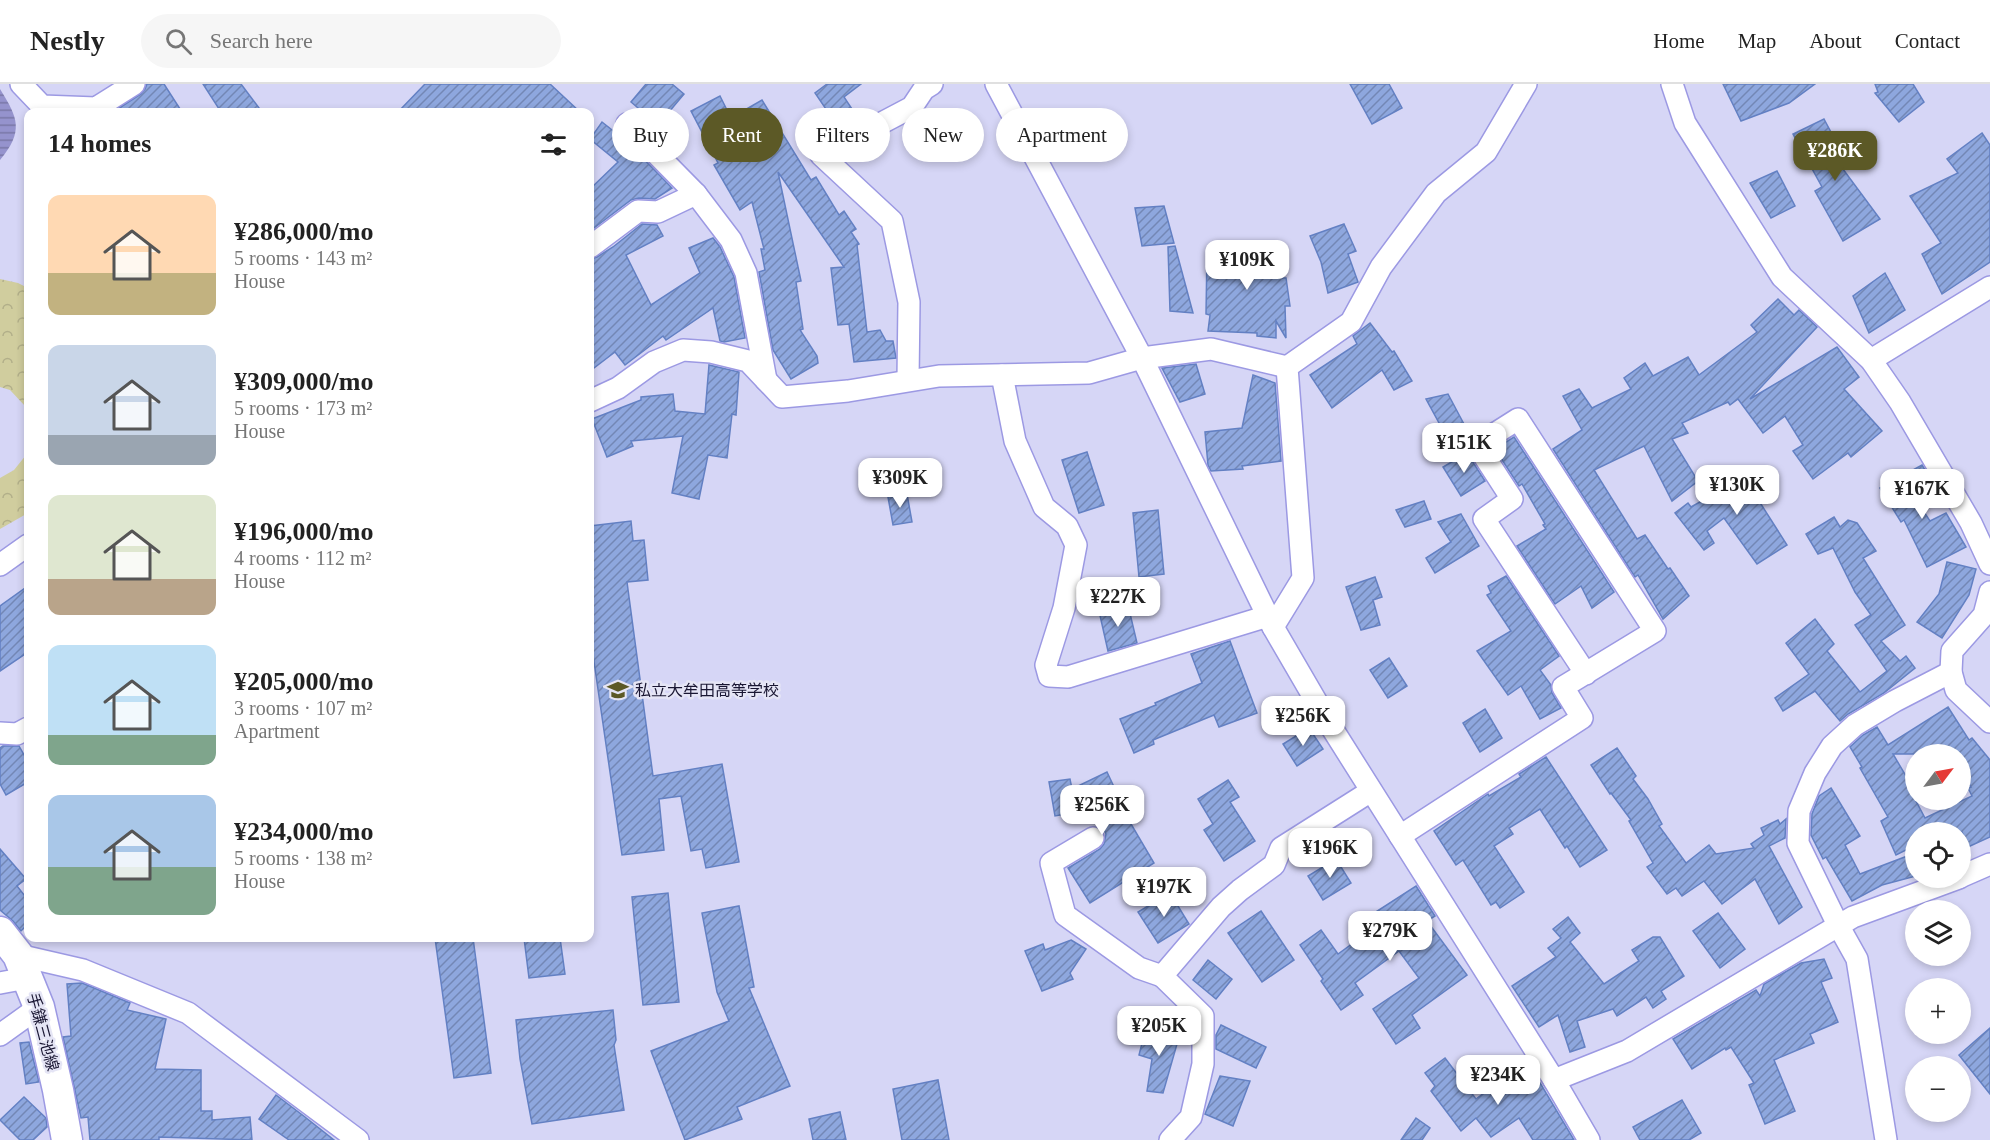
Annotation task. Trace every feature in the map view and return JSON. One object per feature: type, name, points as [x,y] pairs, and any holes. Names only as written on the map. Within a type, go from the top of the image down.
[{"type":"main road","name":"手鎌三池線","points":[[11,962],[39,1007],[67,1140]]},
{"type":"street","points":[[21,84],[42,106],[96,108],[134,84]]},
{"type":"street","points":[[908,380],[909,302],[892,221],[821,155],[912,107],[924,89],[932,84]]},
{"type":"street","points":[[996,84],[1142,358],[1271,621],[1330,725],[1554,1080],[1589,1140]]},
{"type":"street","points":[[594,399],[618,388],[654,362],[683,350],[711,352],[748,361],[782,397],[848,391],[939,376],[1089,373],[1142,358],[1211,349],[1287,367],[1351,322],[1381,267],[1436,193],[1486,152],[1526,84]]},
{"type":"street","points":[[1672,84],[1685,123],[1782,277],[1871,360],[1900,402],[1971,523],[1990,564]]},
{"type":"street","points":[[664,162],[696,194],[731,240],[746,273],[766,380]]},
{"type":"street","points":[[594,245],[638,211],[658,212],[696,194]]},
{"type":"street","points":[[1871,360],[1990,287]]},
{"type":"street","points":[[1002,375],[1015,441],[1024,463],[1044,507],[1067,526],[1076,545],[1064,608],[1046,665],[1049,676],[1068,677],[1271,621],[1303,578],[1287,367]]},
{"type":"street","points":[[1400,836],[1582,718],[1563,687],[1586,674],[1655,631],[1518,419],[1477,445],[1512,499],[1484,519],[1586,674]]},
{"type":"street","points":[[0,564],[24,548]]},
{"type":"street","points":[[1990,592],[1984,615],[1952,651],[1951,672],[1956,690],[1990,722]]},
{"type":"street","points":[[1886,1140],[1857,959],[1838,926],[1798,843],[1798,811],[1815,772],[1832,746],[1855,725],[1951,672]]},
{"type":"street","points":[[0,733],[17,734],[24,730]]},
{"type":"street","points":[[1162,976],[1221,907],[1274,865],[1281,848],[1371,791]]},
{"type":"street","points":[[1093,838],[1051,863],[1065,915],[1139,968],[1162,976],[1203,1016],[1203,1064],[1191,1117],[1170,1140]]},
{"type":"street","points":[[1971,872],[1990,864]]},
{"type":"street","points":[[1554,1080],[1627,1051],[1853,917],[1931,888]]},
{"type":"street","points":[[11,962],[83,970],[188,1013],[358,1140]]},
{"type":"street","points":[[0,1035],[39,1007]]},
{"type":"green space","points":[[0,279],[24,286],[24,405],[10,390],[0,387]]},
{"type":"green space","points":[[24,458],[24,515],[0,529],[0,478],[14,470]]},
{"type":"water","points":[[0,89],[11,108],[16,124],[13,141],[0,160]]},
{"type":"building","points":[[147,84],[164,84],[179,108],[119,108],[145,89]]},
{"type":"building","points":[[203,84],[241,84],[259,108],[218,108]]},
{"type":"building","points":[[425,84],[550,84],[576,108],[402,108]]},
{"type":"building","points":[[646,84],[672,84],[684,94],[672,108],[638,108],[631,102]]},
{"type":"building","points":[[827,84],[861,84],[844,97],[851,108],[825,108],[815,93]]},
{"type":"building","points":[[1350,84],[1389,84],[1402,108],[1372,124]]},
{"type":"building","points":[[1723,84],[1815,84],[1789,103],[1741,121]]},
{"type":"building","points":[[1875,84],[1913,84],[1924,102],[1899,122],[1875,93],[1878,92]]},
{"type":"building","points":[[720,96],[726,108],[701,108],[701,130],[691,111]]},
{"type":"building","points":[[762,100],[767,108],[748,108]]},
{"type":"building","points":[[1824,119],[1842,153],[1834,157],[1880,219],[1843,241],[1815,191],[1822,187],[1793,134]]},
{"type":"building","points":[[602,122],[612,130],[612,157],[594,142],[594,133]]},
{"type":"building","points":[[1982,133],[1990,145],[1990,262],[1942,294],[1922,254],[1941,243],[1910,196],[1958,173],[1947,159]]},
{"type":"building","points":[[783,134],[795,154],[795,162],[800,162],[811,180],[816,177],[839,215],[844,211],[856,229],[851,232],[859,244],[857,245],[867,332],[880,330],[886,341],[893,341],[896,358],[854,362],[849,324],[838,325],[831,268],[844,267],[778,172],[801,281],[796,282],[803,329],[800,330],[817,356],[818,363],[791,379],[773,350],[759,272],[765,270],[761,249],[764,249],[752,202],[740,210],[714,165],[718,163],[783,162]]},
{"type":"building","points":[[618,162],[647,162],[672,188],[655,199],[631,200],[594,228],[594,185]]},
{"type":"building","points":[[1777,171],[1795,206],[1771,218],[1750,183]]},
{"type":"building","points":[[1164,206],[1174,243],[1142,246],[1135,208]]},
{"type":"building","points":[[642,224],[657,225],[663,236],[626,255],[651,305],[700,273],[689,248],[713,238],[720,247],[734,277],[745,338],[720,341],[713,308],[666,340],[663,336],[625,365],[615,352],[594,368],[594,258],[613,247]]},
{"type":"building","points":[[1344,224],[1356,251],[1348,254],[1358,282],[1328,293],[1321,262],[1310,236]]},
{"type":"building","points":[[1277,241],[1282,278],[1286,278],[1290,306],[1285,306],[1286,338],[1276,321],[1276,338],[1257,336],[1257,333],[1208,331],[1210,315],[1206,314],[1207,253],[1256,250],[1255,242]]},
{"type":"building","points":[[1175,246],[1193,313],[1170,311],[1168,247]]},
{"type":"building","points":[[1885,273],[1905,310],[1869,333],[1853,296]]},
{"type":"building","points":[[1778,299],[1794,315],[1799,310],[1817,327],[1750,399],[1837,347],[1859,377],[1844,389],[1882,431],[1851,457],[1848,453],[1813,479],[1793,451],[1803,445],[1785,416],[1763,433],[1738,399],[1730,405],[1728,402],[1682,423],[1688,433],[1672,439],[1698,481],[1672,501],[1644,446],[1594,470],[1637,539],[1645,535],[1689,596],[1663,619],[1638,575],[1635,577],[1553,449],[1582,430],[1563,396],[1579,389],[1592,408],[1631,389],[1624,378],[1645,363],[1653,376],[1688,357],[1699,375],[1757,332],[1751,325]]},
{"type":"building","points":[[1370,323],[1392,352],[1394,351],[1412,381],[1394,390],[1382,370],[1332,408],[1310,375],[1357,344],[1353,336]]},
{"type":"building","points":[[1196,364],[1205,394],[1180,402],[1162,368]]},
{"type":"building","points":[[709,365],[739,372],[736,415],[732,414],[727,458],[708,455],[699,499],[672,493],[683,436],[631,441],[633,446],[607,457],[594,424],[594,418],[641,400],[641,397],[673,394],[675,411],[705,414]]},
{"type":"building","points":[[1253,375],[1275,383],[1281,461],[1242,466],[1243,469],[1211,471],[1208,465],[1205,432],[1242,428]]},
{"type":"building","points":[[1448,394],[1465,426],[1444,432],[1426,399]]},
{"type":"building","points":[[1514,437],[1614,592],[1592,608],[1581,586],[1555,604],[1517,546],[1546,529],[1522,484],[1519,486],[1495,449]]},
{"type":"building","points":[[1087,452],[1104,505],[1079,513],[1062,460]]},
{"type":"building","points":[[1467,453],[1485,481],[1461,496],[1443,467]]},
{"type":"building","points":[[1922,465],[1928,475],[1909,489],[1930,521],[1946,513],[1966,547],[1927,567],[1904,520],[1901,522],[1880,488]]},
{"type":"building","points":[[1761,468],[1776,490],[1759,501],[1787,545],[1757,564],[1724,518],[1707,531],[1714,543],[1704,550],[1675,513],[1688,503],[1691,507]]},
{"type":"building","points":[[907,494],[912,522],[893,525],[888,497]]},
{"type":"building","points":[[1424,501],[1431,519],[1405,527],[1396,510]]},
{"type":"building","points":[[1158,510],[1164,574],[1139,577],[1133,513]]},
{"type":"building","points":[[1461,514],[1479,546],[1435,573],[1426,558],[1451,542],[1438,522]]},
{"type":"building","points":[[1834,517],[1840,527],[1848,520],[1857,523],[1876,551],[1863,558],[1905,625],[1881,641],[1900,661],[1906,656],[1915,668],[1884,693],[1840,721],[1815,691],[1783,711],[1775,698],[1809,674],[1786,643],[1815,619],[1834,644],[1827,651],[1860,692],[1887,671],[1855,625],[1871,615],[1855,592],[1833,548],[1818,554],[1806,534]]},
{"type":"building","points":[[631,521],[633,541],[644,540],[648,580],[627,582],[653,776],[722,764],[739,862],[706,868],[702,849],[691,851],[681,796],[659,799],[664,850],[622,855],[594,662],[594,526]]},
{"type":"building","points":[[1947,562],[1976,569],[1969,595],[1942,638],[1917,622],[1939,594]]},
{"type":"building","points":[[1506,576],[1559,656],[1540,670],[1551,685],[1552,693],[1561,708],[1540,719],[1521,686],[1508,695],[1477,651],[1511,631],[1487,595],[1491,593],[1488,586]]},
{"type":"building","points":[[1375,577],[1382,597],[1373,600],[1380,625],[1361,630],[1346,587]]},
{"type":"building","points":[[24,589],[24,655],[0,671],[0,606]]},
{"type":"building","points":[[1128,605],[1137,643],[1108,651],[1099,611]]},
{"type":"building","points":[[1230,641],[1257,713],[1219,727],[1214,715],[1153,740],[1154,744],[1134,753],[1120,719],[1202,683],[1191,654]]},
{"type":"building","points":[[1389,658],[1407,686],[1388,698],[1370,670]]},
{"type":"building","points":[[1948,707],[1969,740],[1972,738],[1990,760],[1990,837],[1971,846],[1971,822],[1905,822],[1905,850],[1896,855],[1881,821],[1888,817],[1850,747],[1863,735],[1877,727],[1888,745]]},
{"type":"building","points":[[1485,709],[1502,738],[1480,752],[1463,723]]},
{"type":"building","points":[[1309,728],[1323,749],[1297,766],[1283,744]]},
{"type":"building","points":[[19,746],[24,755],[24,784],[6,795],[0,784],[0,748]]},
{"type":"building","points":[[1617,748],[1636,776],[1633,779],[1662,824],[1659,826],[1686,863],[1709,845],[1716,854],[1754,848],[1751,844],[1764,835],[1761,828],[1778,820],[1780,824],[1786,819],[1785,838],[1769,846],[1802,907],[1779,924],[1755,879],[1722,904],[1704,881],[1682,896],[1676,888],[1667,894],[1647,867],[1653,863],[1629,821],[1631,820],[1591,765]]},
{"type":"building","points":[[1546,757],[1607,850],[1580,867],[1540,809],[1509,828],[1513,834],[1494,846],[1524,892],[1500,908],[1496,902],[1491,905],[1463,860],[1456,865],[1434,831],[1488,794],[1489,796],[1521,777],[1519,774]]},
{"type":"building","points":[[1107,772],[1123,806],[1121,807],[1154,863],[1090,903],[1068,868],[1100,849],[1104,844],[1106,834],[1094,809],[1055,816],[1049,782],[1070,779],[1072,789]]},
{"type":"building","points":[[1228,780],[1239,797],[1230,802],[1255,841],[1224,861],[1204,830],[1213,824],[1198,799]]},
{"type":"building","points":[[1831,788],[1860,836],[1845,845],[1860,874],[1905,857],[1905,879],[1882,885],[1852,901],[1826,857],[1823,859],[1811,835],[1812,814],[1819,796]]},
{"type":"building","points":[[0,849],[24,877],[24,881],[17,886],[24,895],[24,928],[21,931],[0,910]]},
{"type":"building","points":[[1336,859],[1351,883],[1323,900],[1308,876]]},
{"type":"building","points":[[1416,886],[1435,916],[1427,921],[1467,975],[1412,1015],[1420,1028],[1396,1044],[1373,1009],[1419,978],[1399,951],[1355,983],[1363,995],[1341,1010],[1300,945],[1321,930],[1338,954],[1375,927],[1368,917]]},
{"type":"building","points":[[668,893],[679,1002],[643,1005],[632,897]]},
{"type":"building","points":[[1170,893],[1189,924],[1158,943],[1138,912]]},
{"type":"building","points":[[739,906],[754,987],[749,988],[790,1086],[737,1107],[742,1119],[685,1140],[651,1051],[729,1021],[717,992],[702,913]]},
{"type":"building","points":[[1261,911],[1294,960],[1262,982],[1228,933]]},
{"type":"building","points":[[1718,913],[1745,949],[1720,968],[1693,931]]},
{"type":"building","points":[[1568,917],[1580,933],[1570,942],[1604,984],[1639,961],[1632,950],[1653,937],[1660,937],[1684,976],[1661,991],[1666,999],[1653,1008],[1646,997],[1617,1016],[1613,1009],[1577,1021],[1585,1047],[1570,1052],[1558,1015],[1539,1027],[1512,986],[1556,957],[1548,948],[1561,938],[1553,929]]},
{"type":"building","points":[[1071,940],[1086,949],[1070,973],[1073,979],[1042,991],[1025,951],[1043,944],[1045,950]]},
{"type":"building","points":[[436,942],[474,942],[491,1073],[454,1078]]},
{"type":"building","points":[[524,942],[561,942],[565,974],[529,978]]},
{"type":"building","points":[[1824,959],[1832,978],[1821,982],[1838,1022],[1810,1034],[1814,1043],[1774,1060],[1795,1111],[1765,1124],[1749,1085],[1754,1083],[1731,1047],[1726,1050],[1725,1048],[1692,1069],[1673,1039],[1756,990],[1760,996],[1764,984],[1801,963]]},
{"type":"building","points":[[1208,960],[1232,979],[1216,999],[1193,980]]},
{"type":"building","points":[[82,983],[130,1003],[127,1010],[166,1019],[155,1069],[201,1070],[201,1111],[212,1111],[212,1120],[250,1117],[252,1140],[159,1137],[159,1140],[90,1140],[88,1117],[81,1118],[63,1037],[71,1036],[67,984]]},
{"type":"building","points":[[613,1010],[616,1040],[614,1045],[624,1110],[532,1124],[520,1059],[516,1020]]},
{"type":"building","points":[[1221,1025],[1266,1047],[1256,1068],[1216,1049],[1216,1035]]},
{"type":"building","points":[[1146,1028],[1179,1037],[1163,1093],[1147,1091],[1152,1059],[1139,1055]]},
{"type":"building","points":[[1990,1028],[1990,1094],[1971,1070],[1971,1056],[1959,1055]]},
{"type":"building","points":[[29,1042],[39,1082],[26,1084],[20,1043]]},
{"type":"building","points":[[1445,1058],[1476,1099],[1497,1083],[1505,1094],[1536,1076],[1574,1140],[1533,1140],[1519,1118],[1491,1137],[1476,1118],[1461,1131],[1431,1091],[1435,1086],[1425,1073]]},
{"type":"building","points":[[1220,1076],[1250,1081],[1233,1126],[1205,1114]]},
{"type":"building","points":[[938,1080],[949,1140],[902,1140],[893,1089]]},
{"type":"building","points":[[276,1095],[334,1140],[289,1140],[259,1119]]},
{"type":"building","points":[[24,1097],[46,1118],[47,1127],[33,1140],[20,1140],[0,1120]]},
{"type":"building","points":[[1682,1100],[1701,1133],[1689,1140],[1640,1140],[1633,1127]]},
{"type":"building","points":[[840,1112],[846,1140],[813,1140],[809,1119]]},
{"type":"building","points":[[1416,1118],[1430,1128],[1422,1140],[1401,1140]]},
{"type":"place","name":"私立大牟田高等学校","points":[[618,690]]}]
